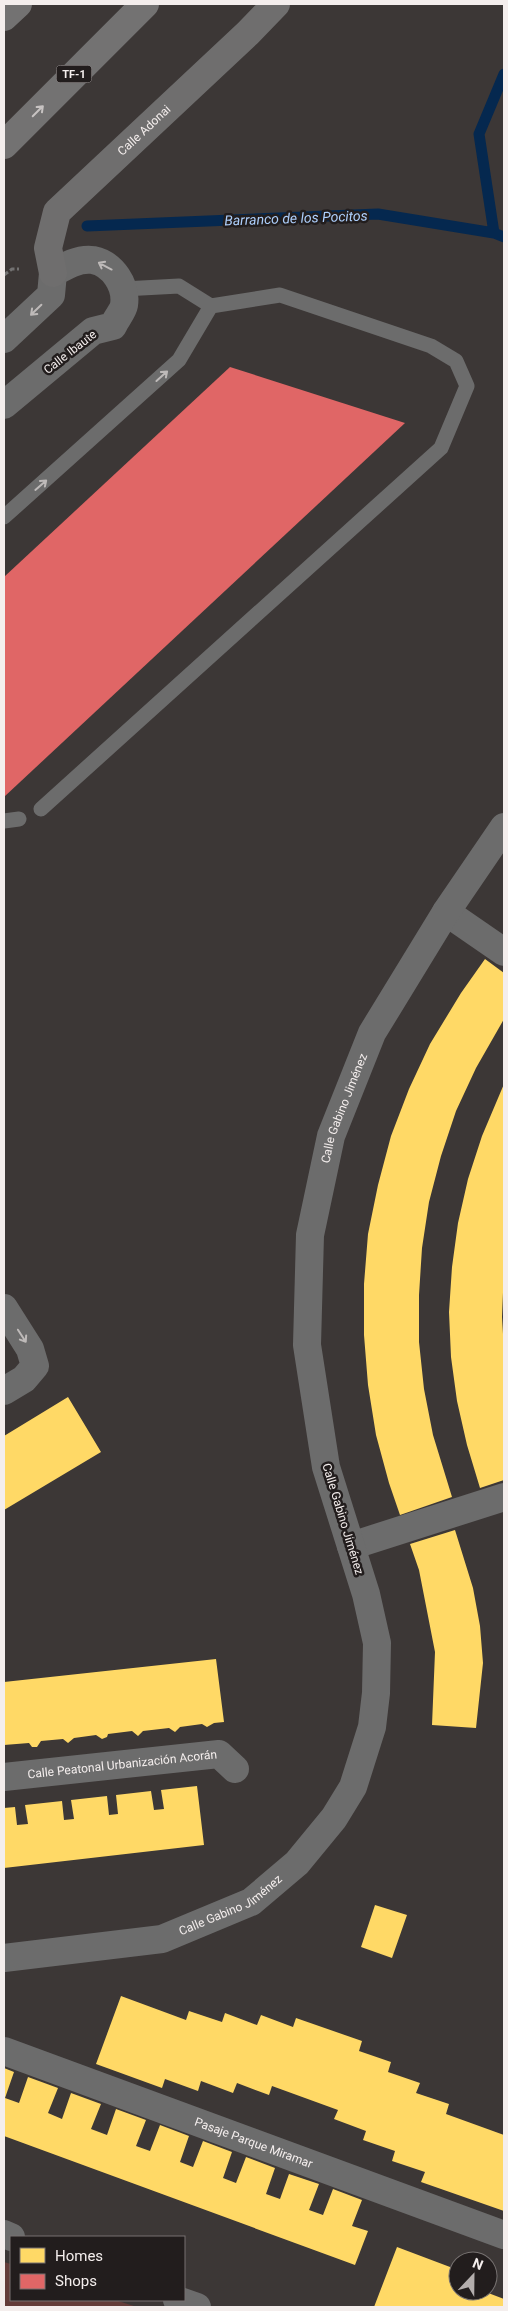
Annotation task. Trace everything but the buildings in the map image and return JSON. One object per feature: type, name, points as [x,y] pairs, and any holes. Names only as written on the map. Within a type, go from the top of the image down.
[{"type":"highway","points":[[4,17],[18,4]]},
{"type":"highway","name":"TF-1","points":[[4,145],[145,4]]},
{"type":"street","name":"Calle Adonai","points":[[53,273],[48,248],[57,212],[248,33],[276,4]]},
{"type":"street","points":[[4,339],[51,295],[53,273],[72,262],[94,260],[114,271],[123,289]]},
{"type":"street","name":"Calle Ibaute","points":[[4,405],[93,331],[113,326],[124,306],[123,289]]},
{"type":"street","name":"Calle Gabino Jiménez","points":[[4,1958],[162,1939],[251,1902],[297,1863],[334,1818],[354,1787],[372,1727],[376,1693],[377,1643],[366,1594],[326,1467],[307,1346],[310,1235],[331,1136],[372,1033],[446,912],[504,827]]},
{"type":"street","points":[[446,912],[504,952]]},
{"type":"street","points":[[4,1308],[30,1349],[35,1366],[24,1379],[4,1391]]},
{"type":"street","points":[[351,1546],[504,1497]]},
{"type":"street","name":"Calle Peatonal Urbanización Acorán","points":[[4,1777],[219,1754],[235,1769]]},
{"type":"street","name":"Pasaje Parque Miramar","points":[[4,2051],[504,2235]]},
{"type":"street","points":[[180,2301],[197,2307]]},
{"type":"lane","points":[[41,809],[441,448],[467,386],[456,361],[431,346],[280,296],[211,306],[179,286],[123,289]]},
{"type":"lane","points":[[4,517],[179,360],[211,306]]},
{"type":"shaded area","points":[[4,2262],[10,2264],[10,2301],[118,2301],[137,2307],[4,2307]]},
{"type":"waterway","points":[[494,233],[479,134],[504,74]]},
{"type":"waterway","name":"Barranco de los Pocitos","points":[[87,226],[378,214],[494,233],[504,237]]}]
